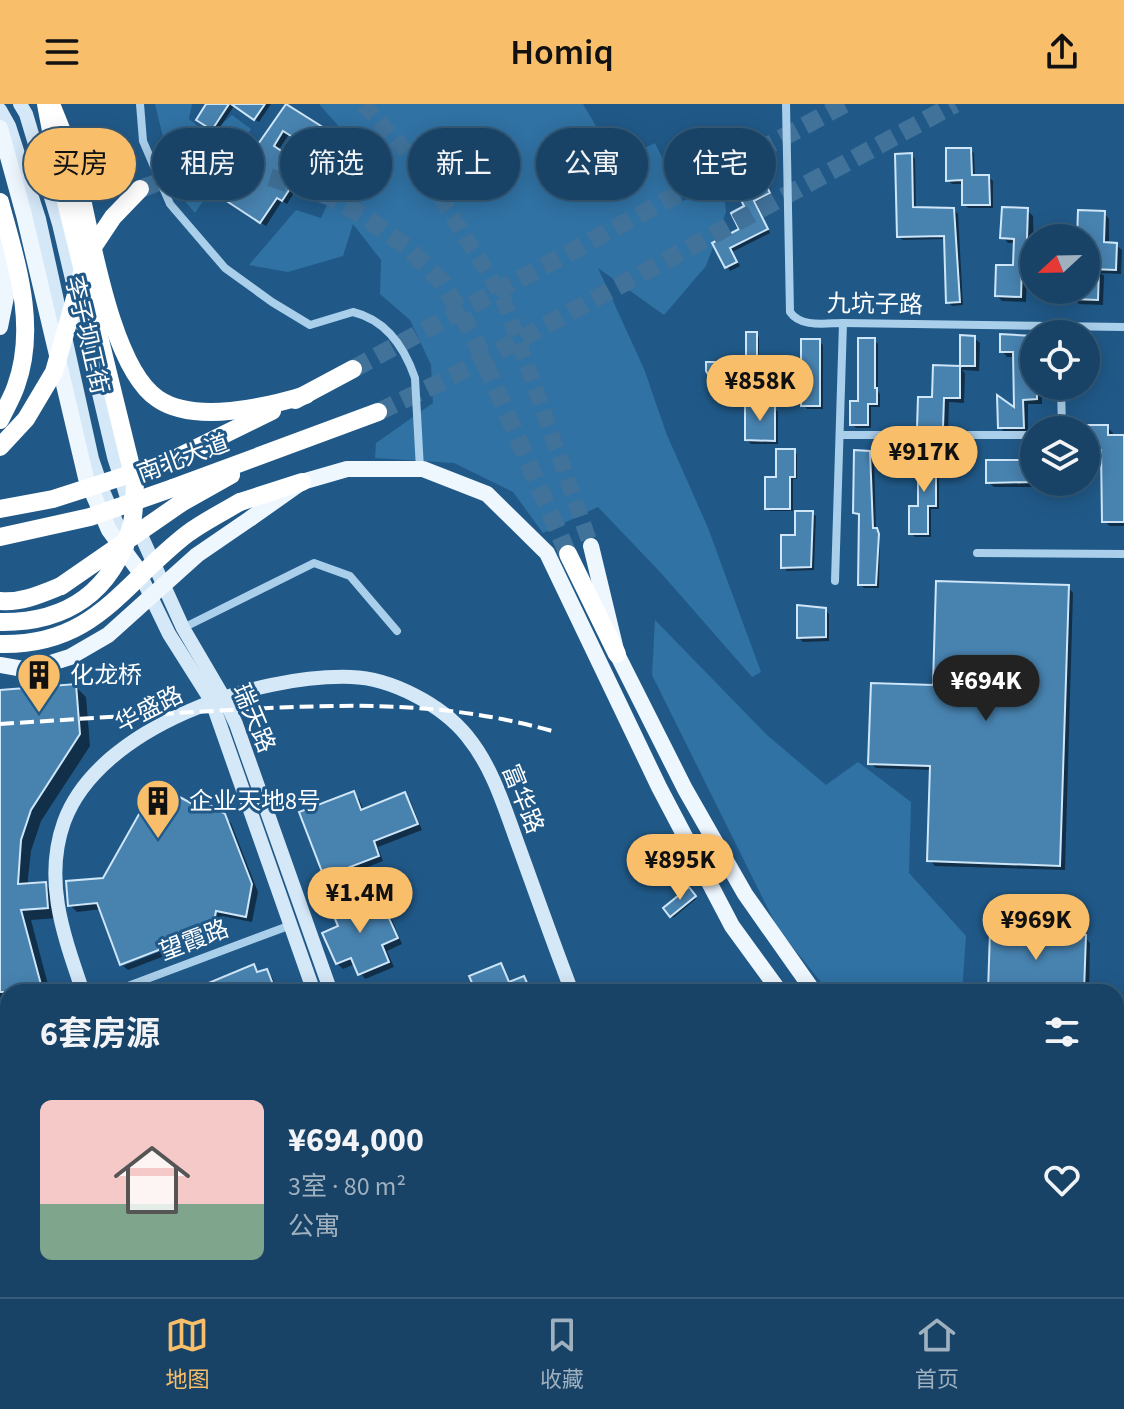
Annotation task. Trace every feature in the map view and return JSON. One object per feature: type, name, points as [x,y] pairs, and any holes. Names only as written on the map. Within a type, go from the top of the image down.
[{"type":"highway","points":[[48,104],[75,168],[114,328],[139,379],[157,399],[185,409],[261,408],[306,395]]},
{"type":"highway","points":[[0,622],[36,620],[67,611],[95,592],[120,559],[133,524],[135,483],[59,173],[48,104]]},
{"type":"highway","points":[[0,447],[26,419],[54,372],[87,256],[113,217],[140,189]]},
{"type":"highway","points":[[0,202],[24,292],[25,342],[17,385],[0,420]]},
{"type":"highway","name":"南北大道","points":[[0,509],[53,499],[168,462],[353,369]]},
{"type":"highway","points":[[0,601],[35,597],[61,586],[177,496],[282,447],[378,412]]},
{"type":"highway","points":[[0,644],[36,642],[66,633],[95,618],[187,534],[240,502],[302,482]]},
{"type":"highway","name":"南北大道","points":[[0,537],[177,496]]},
{"type":"highway","points":[[568,554],[617,654]]},
{"type":"main road","name":"李子坝正街","points":[[20,104],[26,114],[59,224],[114,457],[135,522],[144,563]]},
{"type":"main road","name":"李子坝正街","points":[[0,110],[9,126],[39,219],[92,459],[103,491],[144,563]]},
{"type":"main road","points":[[0,128],[24,215],[86,478],[109,530],[144,563]]},
{"type":"main road","points":[[0,223],[7,292],[0,327]]},
{"type":"main road","points":[[0,665],[29,670],[70,657],[95,643],[108,635],[197,555],[302,482],[347,469],[420,469],[487,494],[547,553],[659,787],[724,913],[774,984]]},
{"type":"main road","points":[[591,546],[617,654],[685,789],[737,881],[808,984]]},
{"type":"main road","name":"瑞天路","points":[[144,563],[183,628],[218,700],[311,984]]},
{"type":"main road","name":"瑞天路","points":[[144,563],[169,634],[236,724],[328,984]]},
{"type":"main road","name":"富华路","points":[[218,700],[280,683],[353,677],[400,688],[431,703],[466,734],[493,776],[569,984]]},
{"type":"main road","name":"华盛路","points":[[80,984],[60,924],[55,892],[55,860],[65,821],[85,786],[113,754],[131,740],[218,700]]},
{"type":"street","points":[[140,104],[143,141],[164,194],[225,268],[310,325],[353,312],[387,327],[411,365],[415,378],[420,469]]},
{"type":"street","name":"九坑子路","points":[[786,104],[790,312],[795,318],[803,322],[1020,329]]},
{"type":"street","points":[[835,581],[843,323]]},
{"type":"street","name":"九坑子路","points":[[1100,328],[1124,327]]},
{"type":"street","points":[[840,435],[1020,435]]},
{"type":"street","points":[[977,553],[1124,554]]},
{"type":"street","points":[[183,628],[314,563],[350,576],[397,631]]},
{"type":"street","name":"望霞路","points":[[133,984],[291,925]]},
{"type":"shaded area","points":[[155,104],[192,104],[189,119],[200,128],[161,128]]},
{"type":"shaded area","points":[[319,104],[583,104],[597,128],[536,128],[536,200],[648,200],[648,146],[655,143],[664,162],[664,200],[725,200],[726,212],[706,266],[664,315],[598,268],[644,369],[667,435],[708,528],[761,672],[752,677],[598,507],[543,533],[513,492],[454,463],[375,458],[376,443],[433,403],[431,365],[410,320],[380,294],[381,260],[353,224],[343,256],[288,272],[249,265],[296,210],[321,218],[329,200],[392,200],[392,128],[340,128]]},
{"type":"shaded area","points":[[232,115],[250,128],[217,128]]},
{"type":"shaded area","points":[[184,200],[204,200],[195,213]]},
{"type":"shaded area","points":[[655,620],[768,736],[826,785],[858,762],[911,802],[909,873],[966,936],[963,984],[823,984],[778,929],[652,675]]},
{"type":"building","points":[[206,104],[229,104],[213,128],[196,120]]},
{"type":"building","points":[[231,104],[265,104],[254,120]]},
{"type":"building","points":[[286,104],[324,128],[280,128],[280,136],[274,146],[280,150],[280,200],[277,198],[260,223],[225,200],[264,200],[264,136]]},
{"type":"building","points":[[946,148],[971,148],[972,175],[989,175],[990,205],[962,205],[962,180],[946,181]]},
{"type":"building","points":[[912,153],[913,207],[954,208],[960,302],[946,303],[944,236],[897,237],[895,154]]},
{"type":"building","points":[[741,200],[756,200],[768,229],[730,248],[737,262],[725,268],[712,243],[739,229],[731,213],[744,206]]},
{"type":"building","points":[[1002,207],[1028,208],[1027,224],[1020,224],[1020,297],[995,296],[996,265],[1013,265],[1014,239],[1000,238]]},
{"type":"building","points":[[1078,210],[1105,211],[1104,242],[1117,243],[1116,270],[1100,269],[1100,224],[1078,224]]},
{"type":"building","points":[[746,332],[757,332],[757,362],[746,362]]},
{"type":"building","points":[[1000,334],[1020,335],[1020,400],[1023,400],[1024,416],[1020,416],[1020,428],[998,428],[997,395],[1014,407],[1013,352],[1000,352]]},
{"type":"building","points":[[960,335],[975,336],[975,366],[960,366]]},
{"type":"building","points":[[858,338],[875,338],[877,404],[868,404],[868,425],[850,425],[850,401],[858,401]]},
{"type":"building","points":[[801,339],[820,339],[820,406],[801,406]]},
{"type":"building","points":[[706,362],[746,362],[746,398],[733,398],[733,389],[717,389],[706,371]]},
{"type":"building","points":[[933,365],[960,366],[960,398],[944,398],[943,428],[917,428],[918,397],[932,397]]},
{"type":"building","points":[[745,406],[775,406],[775,441],[745,440]]},
{"type":"building","points":[[1100,425],[1108,425],[1108,435],[1124,435],[1124,522],[1102,522]]},
{"type":"building","points":[[776,449],[795,449],[795,477],[790,477],[790,509],[765,509],[765,477],[776,477]]},
{"type":"building","points":[[854,450],[870,451],[873,528],[877,528],[879,534],[876,585],[858,585],[859,514],[853,513]]},
{"type":"building","points":[[918,452],[936,452],[936,506],[928,506],[928,534],[909,534],[909,506],[918,506]]},
{"type":"building","points":[[986,460],[1020,460],[1020,482],[986,483]]},
{"type":"building","points":[[795,511],[813,511],[811,567],[781,568],[781,535],[795,535]]},
{"type":"building","points":[[936,581],[1069,585],[1060,866],[927,861],[930,766],[868,764],[871,683],[933,685]]},
{"type":"building","points":[[797,605],[826,608],[826,637],[797,638]]},
{"type":"building","points":[[76,684],[80,734],[31,810],[21,840],[18,884],[46,882],[48,908],[21,910],[41,984],[0,984],[0,690]]},
{"type":"building","points":[[156,784],[207,812],[210,805],[225,814],[252,884],[246,917],[216,911],[213,929],[120,965],[97,903],[68,906],[66,881],[103,878]]},
{"type":"building","points":[[354,791],[361,810],[405,792],[418,824],[374,841],[379,856],[324,877],[299,812]]},
{"type":"building","points":[[689,887],[696,896],[670,917],[663,908]]},
{"type":"building","points":[[361,894],[369,913],[384,907],[398,938],[382,945],[389,962],[358,975],[351,958],[336,964],[322,933],[338,926],[330,907]]},
{"type":"building","points":[[990,931],[1086,935],[1084,984],[988,984]]},
{"type":"building","points":[[501,963],[509,982],[524,976],[528,984],[472,984],[469,976]]},
{"type":"building","points":[[254,964],[257,972],[267,969],[273,984],[206,984]]},
{"type":"tunnel","points":[[363,104],[425,172],[503,298],[591,546]]},
{"type":"tunnel","points":[[353,369],[845,104]]},
{"type":"tunnel","points":[[378,412],[443,381],[955,104]]},
{"type":"tunnel","points":[[140,189],[190,171],[238,167],[331,197],[408,248],[443,283],[472,333],[568,554]]},
{"type":"railway","points":[[0,724],[353,706],[432,709],[511,721],[552,731]]},
{"type":"place","name":"化龙桥","points":[[39,714]]},
{"type":"place","name":"企业天地8号","points":[[158,840]]}]
